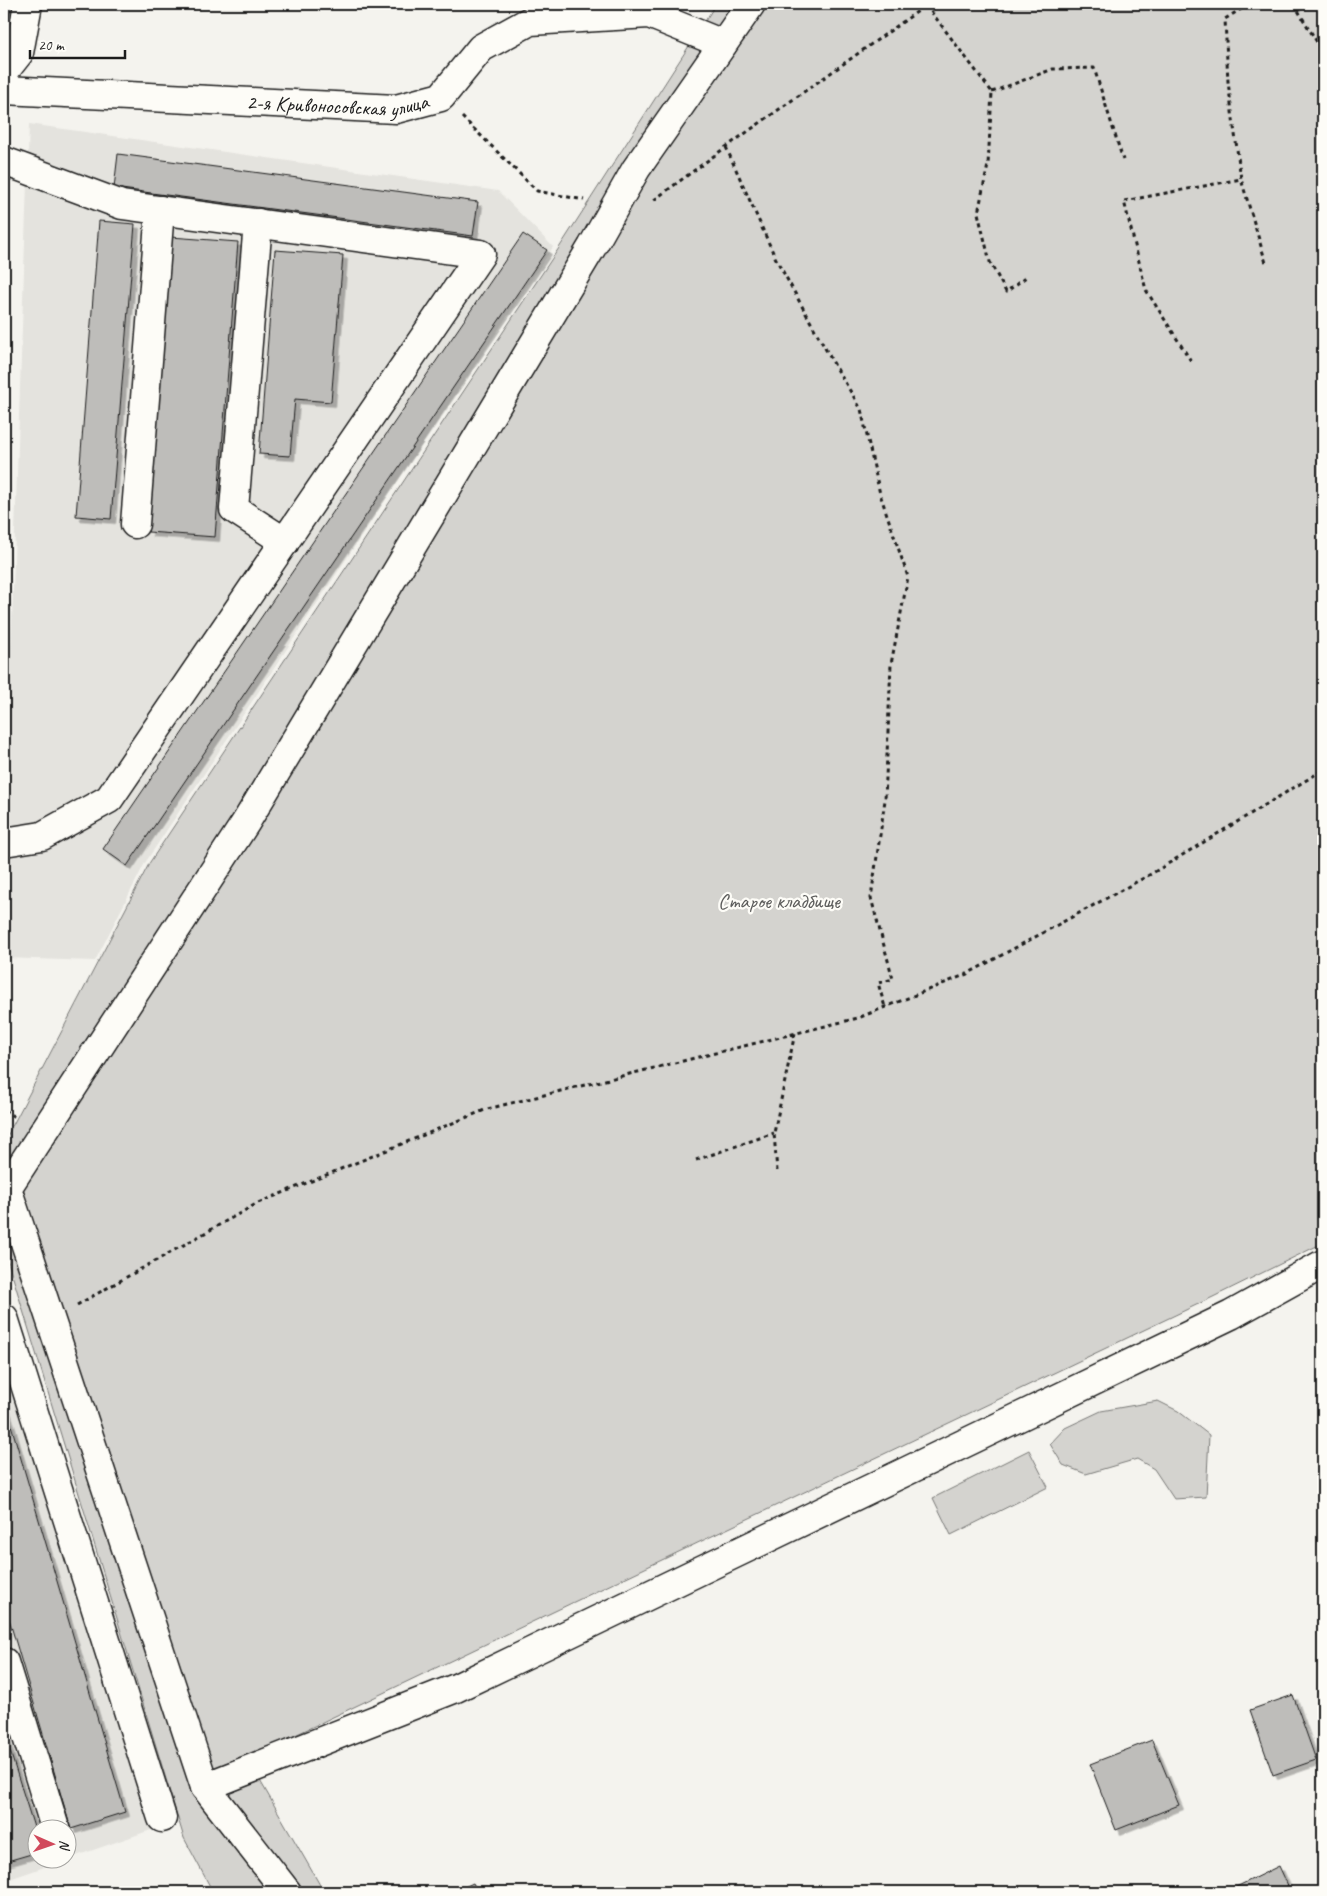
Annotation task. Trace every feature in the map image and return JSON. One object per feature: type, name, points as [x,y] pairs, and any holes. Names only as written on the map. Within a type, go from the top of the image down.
[{"type":"street","points":[[4,72],[19,53],[28,4]]},
{"type":"street","points":[[287,1892],[205,1788],[7,1188],[246,822],[636,169],[751,4]]},
{"type":"street","name":"2-я Кривоносовская улица","points":[[4,90],[396,109],[441,97],[481,48],[530,21],[649,14],[723,44]]},
{"type":"street","points":[[4,161],[122,205],[481,254],[109,799],[42,836],[4,842]]},
{"type":"street","points":[[135,524],[160,210]]},
{"type":"street","points":[[258,224],[234,509],[285,542]]},
{"type":"street","points":[[205,1788],[456,1688],[1231,1315],[1323,1264]]},
{"type":"street","points":[[4,1318],[162,1818]]},
{"type":"street","points":[[4,1662],[52,1818]]},
{"type":"path","points":[[1249,4],[1225,19],[1228,82],[1241,179],[1266,263]]},
{"type":"path","points":[[1294,4],[1323,52]]},
{"type":"path","points":[[647,206],[726,147],[927,5],[992,92],[988,166],[978,213],[990,262],[1006,292],[1026,277]]},
{"type":"path","points":[[992,92],[1053,69],[1094,68],[1123,160]]},
{"type":"path","points":[[441,97],[537,191],[590,201],[613,210]]},
{"type":"path","points":[[726,147],[775,257],[861,409],[880,494],[908,577],[891,664],[885,800],[871,898],[893,979],[878,983],[885,1007]]},
{"type":"path","points":[[1191,361],[1146,290],[1124,201],[1241,179]]},
{"type":"path","points":[[51,1320],[258,1203],[487,1109],[858,1018],[967,974],[1150,874],[1323,770]]},
{"type":"path","points":[[777,1171],[774,1133],[795,1033]]},
{"type":"path","points":[[696,1160],[774,1133]]},
{"type":"shaded area","points":[[29,124],[498,191],[553,247],[145,863],[95,961],[4,958],[4,853]]},
{"type":"shaded area","points":[[4,1308],[171,1823],[78,1855],[78,1818],[28,1818],[28,1868],[41,1868],[4,1881]]},
{"type":"green space","name":"Старое кладбище","points":[[716,4],[1323,4],[1323,1243],[247,1758],[324,1892],[213,1892],[184,1838],[4,1248],[4,1142],[150,862],[559,248]]},
{"type":"green space","points":[[1158,1401],[1178,1411],[1209,1435],[1206,1497],[1174,1499],[1154,1469],[1137,1459],[1086,1474],[1063,1465],[1050,1444],[1065,1428],[1101,1411]]},
{"type":"green space","points":[[1029,1450],[1048,1487],[951,1535],[933,1498]]},
{"type":"building","points":[[118,154],[478,202],[473,236],[114,188]]},
{"type":"building","points":[[99,221],[135,224],[111,519],[76,516]]},
{"type":"building","points":[[523,234],[547,250],[127,866],[103,849]]},
{"type":"building","points":[[171,237],[238,242],[215,537],[148,532]]},
{"type":"building","points":[[275,250],[343,255],[331,402],[295,399],[290,456],[259,454]]},
{"type":"building","points":[[4,1401],[125,1812],[78,1827],[78,1818],[68,1818],[4,1602]]},
{"type":"building","points":[[1293,1695],[1316,1760],[1273,1775],[1250,1710]]},
{"type":"building","points":[[4,1732],[31,1818],[28,1818],[28,1855],[4,1862]]},
{"type":"building","points":[[1152,1740],[1179,1805],[1116,1830],[1090,1764]]},
{"type":"building","points":[[1279,1866],[1291,1892],[1231,1892],[1230,1890]]},
{"type":"building","points":[[473,1883],[478,1892],[454,1892]]}]
